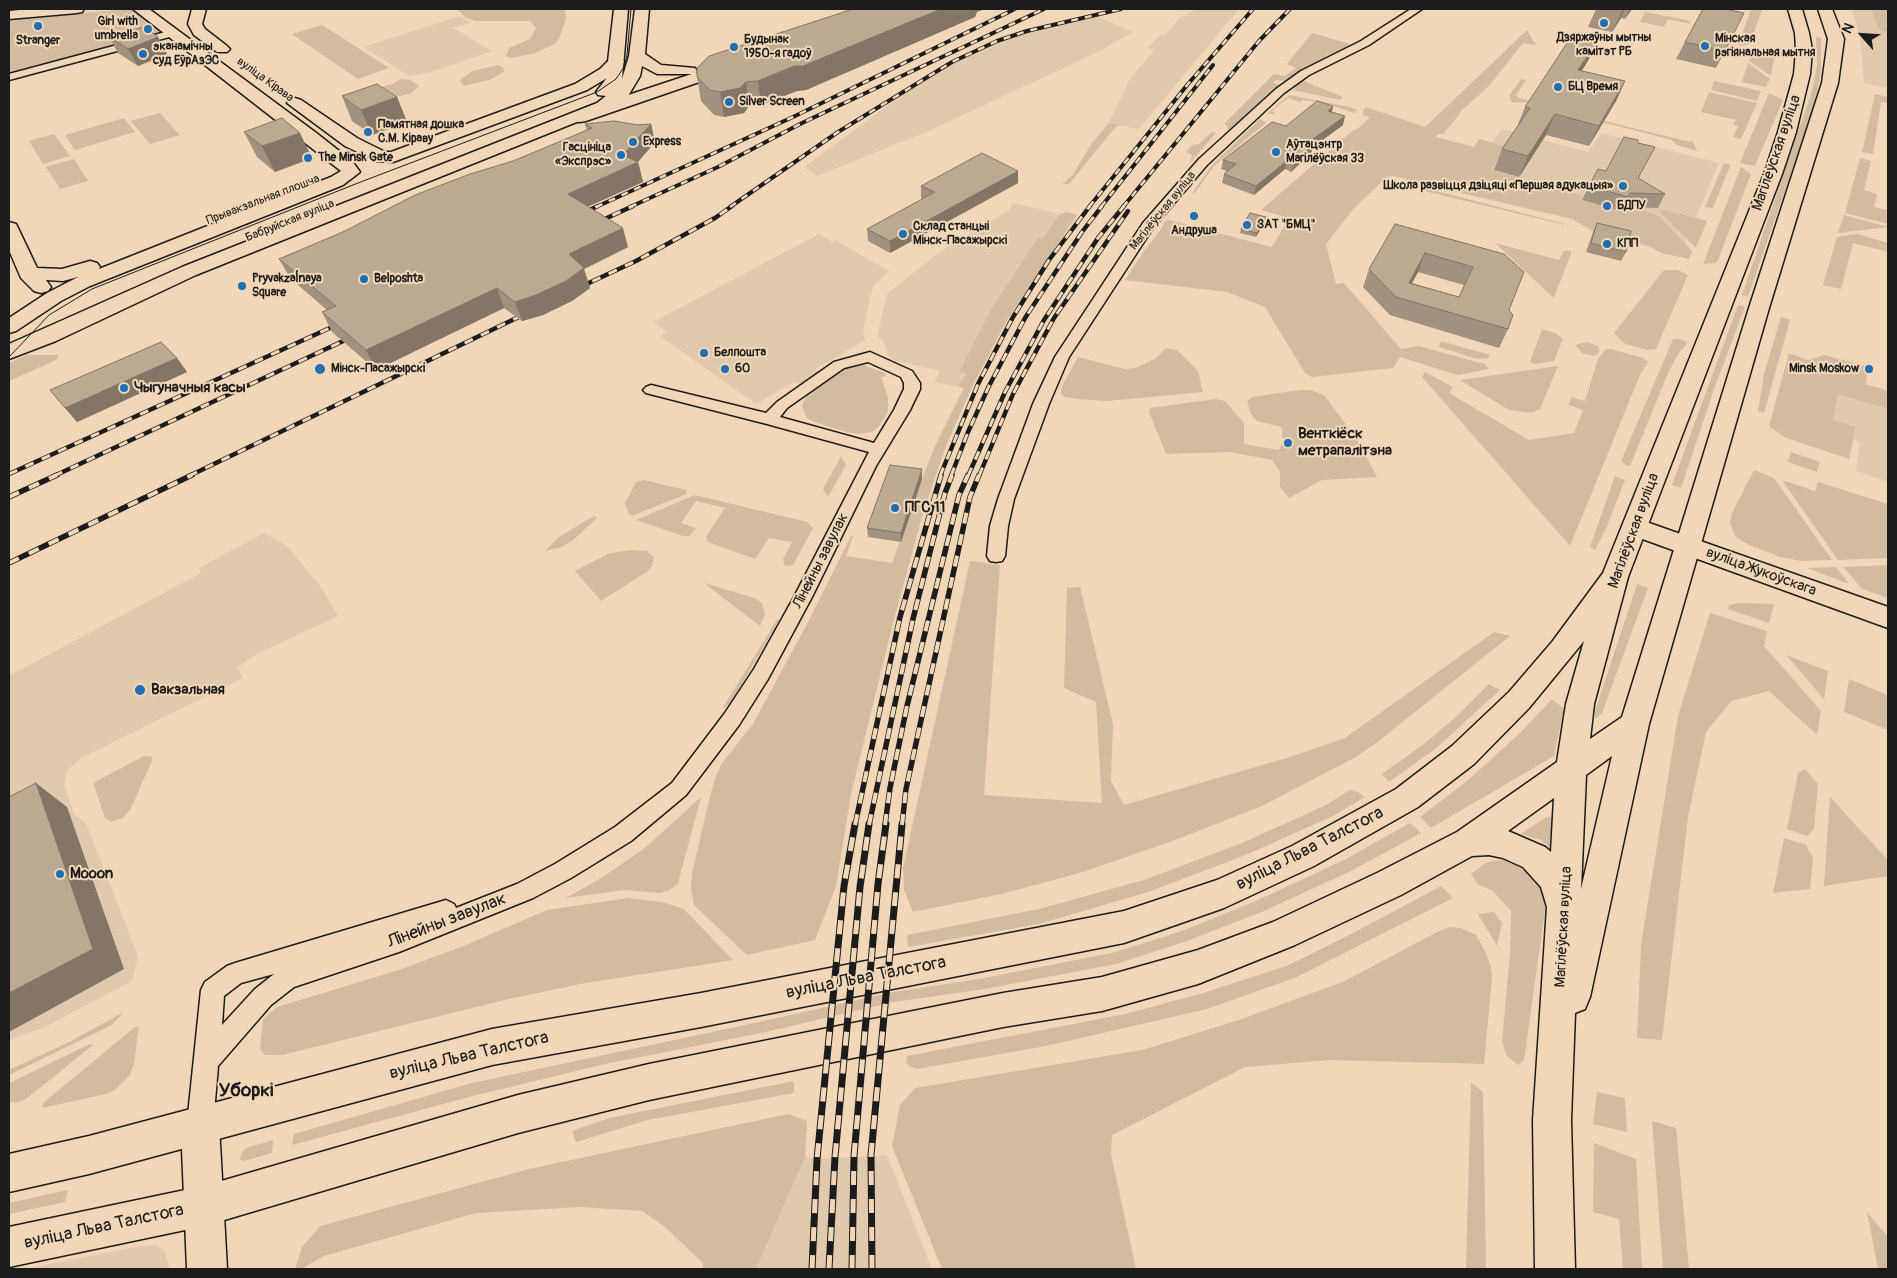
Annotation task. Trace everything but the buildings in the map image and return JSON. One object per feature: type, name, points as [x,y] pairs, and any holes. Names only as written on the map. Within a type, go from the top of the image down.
[{"type":"main road","points":[[9,15],[77,9]]},
{"type":"main road","name":"вуліца Кірава","points":[[140,9],[180,20],[346,165]]},
{"type":"main road","name":"вуліца Кірава","points":[[199,9],[195,24],[199,32],[236,59]]},
{"type":"main road","points":[[632,76],[637,56],[642,9]]},
{"type":"main road","name":"Магілёўская вуліца","points":[[1555,1269],[1552,1120],[1565,912],[1571,770],[1580,704],[1615,577],[1773,174],[1787,132],[1802,74],[1804,50],[1802,33],[1795,9]]},
{"type":"main road","name":"Магілёўская вуліца","points":[[1556,1076],[1634,724],[1756,316],[1830,83],[1836,39],[1825,9]]},
{"type":"main road","points":[[618,86],[616,62],[620,16],[640,26]]},
{"type":"main road","points":[[637,56],[657,69],[689,71]]},
{"type":"main road","name":"Бабруйская вуліца","points":[[9,341],[168,269],[575,114],[748,56],[618,86],[603,106],[575,114],[189,271],[9,352]]},
{"type":"main road","points":[[581,87],[606,72],[616,62]]},
{"type":"main road","points":[[581,87],[618,86],[632,76],[689,71]]},
{"type":"main road","name":"вуліца Кірава","points":[[283,94],[352,142],[382,157],[393,157],[581,87]]},
{"type":"main road","points":[[327,150],[343,149],[352,142]]},
{"type":"main road","name":"Прывакзальная плошча","points":[[9,327],[54,297],[83,282],[337,181],[351,172],[346,165],[333,173],[80,271],[63,275],[31,274]]},
{"type":"main road","points":[[9,228],[31,274],[31,278],[41,285],[43,291],[40,297],[9,323]]},
{"type":"main road","name":"Прывакзальная плошча","points":[[31,274],[56,282],[83,282]]},
{"type":"main road","name":"вуліца Жукоўскага","points":[[1634,527],[1888,618]]},
{"type":"main road","name":"вуліца Льва Талстога","points":[[9,1173],[89,1155],[492,1047],[710,1008],[1124,927],[1224,893],[1303,856],[1407,798],[1463,755],[1519,700],[1550,664],[1615,577]]},
{"type":"main road","name":"вуліца Льва Талстога","points":[[9,1247],[204,1206],[518,1114],[650,1082],[1002,1010],[1102,994],[1198,967],[1283,934],[1389,884],[1468,842],[1634,724]]},
{"type":"main road","points":[[1468,842],[1489,841],[1507,845],[1534,857],[1555,879],[1565,912]]},
{"type":"main road","points":[[200,1125],[207,1269]]},
{"type":"street","name":"Магілёўская вуліца","points":[[996,556],[999,526],[1006,500],[1041,404],[1062,357],[1148,226],[1203,162],[1280,91],[1305,73],[1365,43],[1417,9]]},
{"type":"street","points":[[9,77],[180,20]]},
{"type":"street","points":[[769,419],[782,405],[839,365],[870,357]]},
{"type":"street","name":"Лінейны завулак","points":[[206,1061],[244,1016],[263,997],[287,978],[399,941],[525,891],[563,871],[623,834],[679,789],[732,719],[761,674],[803,597],[868,466],[902,410],[912,389],[912,383],[907,374],[870,357]]},
{"type":"street","points":[[650,390],[769,419],[878,449]]},
{"type":"street","name":"Лінейны завулак","points":[[213,990],[234,974],[471,903],[524,884],[558,867],[618,830],[672,785],[690,776]]},
{"type":"street","points":[[200,1125],[213,990]]},
{"type":"shaded area","points":[[133,9],[161,31],[153,35],[9,74],[9,18]]},
{"type":"shaded area","points":[[457,9],[565,9],[566,19],[559,39],[555,44],[535,53],[512,58],[506,56],[509,48],[530,39],[536,28],[530,21],[477,21],[466,18]]},
{"type":"shaded area","points":[[1196,9],[1239,9],[1139,129],[1108,124],[1131,77],[1155,50],[1147,48],[1161,35],[1164,36],[1180,18]]},
{"type":"shaded area","points":[[1749,9],[1762,9],[1750,44],[1741,46],[1738,44],[1751,10]]},
{"type":"shaded area","points":[[1852,9],[1888,9],[1888,88],[1864,83],[1860,38]]},
{"type":"shaded area","points":[[1871,9],[1888,9],[1888,32],[1880,31]]},
{"type":"shaded area","points":[[1645,12],[1691,21],[1690,24],[1668,19],[1664,27],[1640,22]]},
{"type":"shaded area","points":[[1094,15],[1133,32],[1100,51],[931,130],[817,176],[804,167],[913,85],[952,62],[997,41],[1059,22]]},
{"type":"shaded area","points":[[460,16],[470,23],[453,28],[492,51],[431,72],[409,76],[364,47]]},
{"type":"shaded area","points":[[322,25],[389,68],[358,79],[292,34]]},
{"type":"shaded area","points":[[1527,30],[1536,45],[1523,43],[1489,86],[1459,113],[1443,134],[1438,134],[1436,137],[1474,147],[1479,139],[1507,147],[1491,170],[1583,196],[1580,200],[1620,211],[1635,208],[1659,216],[1692,251],[1689,259],[1661,253],[1647,245],[1594,231],[1573,219],[1393,176],[1387,177],[1355,207],[1326,244],[1336,284],[1344,283],[1401,349],[1419,346],[1484,363],[1489,369],[1458,375],[1400,357],[1393,368],[1312,377],[1305,373],[1265,307],[1227,292],[1125,280],[1165,221],[1169,220],[1272,247],[1289,218],[1261,210],[1352,131],[1358,129],[1370,117],[1363,115],[1363,110],[1366,107],[1425,127]]},
{"type":"shaded area","points":[[1312,33],[1352,46],[1340,52],[1328,54],[1323,59],[1285,81],[1276,80],[1273,83],[1281,85],[1229,130],[1225,123],[1274,74],[1285,76],[1296,68],[1287,64]]},
{"type":"shaded area","points":[[1816,37],[1821,38],[1821,70],[1816,101],[1748,297],[1742,295],[1812,91],[1817,64]]},
{"type":"shaded area","points":[[1753,54],[1774,58],[1771,76],[1749,61]]},
{"type":"shaded area","points":[[1748,63],[1770,79],[1766,87],[1742,82]]},
{"type":"shaded area","points":[[498,65],[503,68],[504,72],[489,80],[463,86],[460,80],[473,71]]},
{"type":"shaded area","points":[[401,79],[410,80],[419,86],[410,94],[401,96],[391,95],[380,87],[392,84]]},
{"type":"shaded area","points":[[1521,79],[1526,80],[1516,95],[1518,97],[1540,105],[1690,142],[1693,141],[1697,151],[1677,145],[1672,140],[1524,102],[1513,103],[1510,100],[1510,95]]},
{"type":"shaded area","points":[[1301,80],[1343,97],[1340,100],[1293,90]]},
{"type":"shaded area","points":[[1714,81],[1761,91],[1757,101],[1711,90]]},
{"type":"shaded area","points":[[1709,92],[1757,103],[1741,139],[1733,137],[1738,126],[1733,124],[1736,120],[1701,112]]},
{"type":"shaded area","points":[[1769,93],[1783,100],[1755,166],[1740,163]]},
{"type":"shaded area","points":[[1875,94],[1888,97],[1888,103],[1881,102],[1873,154],[1862,152]]},
{"type":"shaded area","points":[[1289,95],[1357,110],[1355,113],[1323,103],[1303,100],[1300,102],[1288,98],[1272,111],[1275,114],[1267,114]]},
{"type":"shaded area","points":[[160,113],[180,135],[150,144],[131,121]]},
{"type":"shaded area","points":[[124,118],[135,132],[75,150],[65,135]]},
{"type":"shaded area","points":[[1260,119],[1266,123],[1214,166],[1194,194],[1193,192],[1212,165]]},
{"type":"shaded area","points":[[1108,124],[1118,124],[1069,184],[1062,184],[1072,176],[1092,143]]},
{"type":"shaded area","name":"БДПУ","points":[[1502,129],[1588,152],[1601,133],[1719,163],[1680,255],[1593,232],[1571,219],[1455,192]]},
{"type":"shaded area","points":[[1212,132],[1216,133],[1190,163],[1192,155],[1186,152],[1192,145],[1199,144]]},
{"type":"shaded area","points":[[54,134],[70,156],[43,164],[29,141]]},
{"type":"shaded area","points":[[1860,158],[1871,161],[1864,190],[1877,194],[1874,207],[1888,210],[1888,224],[1845,213]]},
{"type":"shaded area","points":[[74,159],[88,181],[60,189],[46,167]]},
{"type":"shaded area","points":[[1724,163],[1730,166],[1713,208],[1705,207]]},
{"type":"shaded area","points":[[1741,167],[1751,174],[1718,260],[1715,263],[1703,264]]},
{"type":"shaded area","points":[[1421,187],[1561,223],[1565,225],[1416,189]]},
{"type":"shaded area","points":[[1013,203],[1060,214],[1042,239],[959,372],[966,374],[958,387],[934,382],[940,371],[889,359],[883,339],[877,337],[887,294],[941,251],[1009,210]]},
{"type":"shaded area","points":[[1664,210],[1707,221],[1696,248],[1660,212]]},
{"type":"shaded area","points":[[1067,212],[1077,215],[1007,320],[973,385],[946,446],[924,510],[894,619],[851,794],[836,886],[815,940],[747,955],[694,905],[691,889],[692,873],[716,776],[722,763],[753,724],[807,624],[851,536],[853,536],[846,556],[892,563],[935,446],[964,388],[958,387],[966,374],[959,372],[992,308],[1038,238],[1042,239],[1060,214]]},
{"type":"shaded area","points":[[1844,215],[1888,227],[1838,233]]},
{"type":"shaded area","points":[[819,234],[832,242],[835,240],[889,271],[873,286],[863,330],[865,340],[816,369],[818,373],[800,384],[794,382],[756,404],[660,336],[667,332],[653,322]]},
{"type":"shaded area","points":[[1857,234],[1888,243],[1888,252],[1853,243],[1841,289],[1823,285],[1837,237]]},
{"type":"shaded area","points":[[1495,243],[1559,260],[1564,251],[1572,251],[1554,298]]},
{"type":"shaded area","points":[[1664,270],[1678,270],[1688,275],[1656,349],[1648,350],[1625,344],[1614,333]]},
{"type":"shaded area","points":[[1738,305],[1745,307],[1714,389],[1681,488],[1672,485]]},
{"type":"shaded area","points":[[1781,317],[1790,320],[1764,413],[1758,411],[1764,374]]},
{"type":"shaded area","points":[[1542,329],[1557,334],[1563,339],[1554,361],[1534,364],[1530,362]]},
{"type":"shaded area","points":[[1673,339],[1688,342],[1678,354],[1669,371],[1630,466],[1625,465],[1621,461]]},
{"type":"shaded area","points":[[1441,341],[1490,355],[1488,358],[1477,359],[1439,347]]},
{"type":"shaded area","points":[[1587,342],[1598,346],[1599,353],[1594,356],[1582,353],[1576,346]]},
{"type":"shaded area","points":[[1166,348],[1177,350],[1198,371],[1203,392],[1107,401],[1064,397],[1061,393],[1062,386],[1078,357],[1125,369],[1135,368],[1155,359]]},
{"type":"shaded area","points":[[1606,349],[1643,358],[1648,362],[1640,375],[1570,546],[1422,377],[1425,372],[1453,387],[1449,393],[1529,440],[1574,433],[1583,410],[1569,405],[1571,397],[1585,401],[1598,359]]},
{"type":"shaded area","points":[[1789,353],[1808,360],[1825,355],[1868,367],[1866,384],[1888,391],[1888,409],[1838,394],[1833,420],[1856,427],[1849,459],[1784,437],[1769,426]]},
{"type":"shaded area","points":[[26,355],[59,355],[56,360],[9,381],[9,363]]},
{"type":"shaded area","points":[[864,365],[885,373],[886,376],[881,377],[888,397],[888,412],[879,426],[872,432],[860,434],[846,432],[807,418],[802,406],[806,397],[835,372],[845,368]]},
{"type":"shaded area","points":[[1558,366],[1540,409],[1531,413],[1509,410],[1460,380]]},
{"type":"shaded area","points":[[1311,390],[1324,395],[1356,438],[1377,477],[1322,480],[1289,498],[1280,487],[1280,472],[1272,460],[1230,452],[1166,454],[1149,412],[1150,408],[1216,399],[1225,401],[1244,423],[1244,444],[1279,450],[1281,445],[1293,445],[1294,440],[1282,438],[1282,427],[1257,421],[1251,414],[1247,401],[1252,397]]},
{"type":"shaded area","points":[[1838,393],[1888,409],[1888,482],[1856,471],[1860,442],[1854,440],[1856,428],[1833,420]]},
{"type":"shaded area","points":[[1791,452],[1820,462],[1817,472],[1788,462]]},
{"type":"shaded area","points":[[841,456],[846,465],[828,497],[823,489]]},
{"type":"shaded area","points":[[1754,470],[1774,478],[1832,560],[1801,561],[1780,557],[1747,544],[1735,536],[1730,523],[1732,513]]},
{"type":"shaded area","points":[[1615,476],[1625,480],[1607,526],[1595,550],[1590,547]]},
{"type":"shaded area","points":[[644,480],[686,490],[686,494],[632,516],[628,513],[625,503],[636,482]]},
{"type":"shaded area","points":[[1782,480],[1815,491],[1818,482],[1888,504],[1888,558],[1838,560]]},
{"type":"shaded area","points":[[695,495],[807,522],[813,528],[793,565],[785,566],[783,559],[792,542],[769,538],[755,559],[708,542],[706,537],[725,508],[696,501],[681,523],[696,528],[689,536],[683,536],[636,520]]},
{"type":"shaded area","points":[[594,516],[597,518],[573,540],[562,547],[545,551],[559,537]]},
{"type":"shaded area","points":[[264,533],[287,546],[321,587],[338,616],[257,654],[238,667],[243,678],[81,758],[67,771],[64,785],[74,814],[86,823],[138,956],[132,981],[43,1028],[9,1040],[9,676],[201,573],[199,568]]},
{"type":"shaded area","points":[[631,550],[647,551],[654,557],[652,566],[648,571],[601,601],[575,571],[610,553]]},
{"type":"shaded area","points":[[970,561],[1000,565],[984,795],[1102,803],[1096,702],[1064,688],[1067,588],[1080,587],[1113,724],[1111,781],[1124,805],[1290,757],[1345,738],[1494,632],[1510,636],[1375,744],[1354,758],[1262,806],[1175,840],[1083,872],[1001,894],[913,912],[904,890],[903,868]]},
{"type":"shaded area","points":[[1888,565],[1888,598],[1862,589],[1843,567]]},
{"type":"shaded area","points":[[1836,567],[1849,584],[1807,568]]},
{"type":"shaded area","points":[[704,583],[754,598],[762,603],[765,614],[760,626]]},
{"type":"shaded area","points":[[1637,584],[1648,588],[1602,713],[1595,719],[1595,711]]},
{"type":"shaded area","points":[[1739,603],[1774,604],[1769,623],[1728,609],[1729,605]]},
{"type":"shaded area","points":[[1710,613],[1767,631],[1764,646],[1821,711],[1817,735],[1769,691],[1731,701],[1706,732],[1688,817],[1662,1040],[1637,1038],[1641,945],[1678,716]]},
{"type":"shaded area","points":[[778,618],[778,622],[731,703],[722,709]]},
{"type":"shaded area","points":[[1786,655],[1828,671],[1824,699]]},
{"type":"shaded area","points":[[1849,679],[1888,695],[1888,730],[1844,712]]},
{"type":"shaded area","points":[[1489,684],[1500,690],[1434,750],[1389,782],[1382,774],[1424,744],[1458,715]]},
{"type":"shaded area","points":[[1552,699],[1564,709],[1554,756],[1431,828],[1420,817],[1467,781],[1520,733]]},
{"type":"shaded area","points":[[144,756],[152,757],[152,761],[130,810],[123,818],[111,822],[105,818],[94,785],[95,782]]},
{"type":"shaded area","points":[[1805,769],[1818,784],[1814,829],[1807,836],[1787,829],[1798,773]]},
{"type":"shaded area","points":[[1350,790],[1358,792],[1365,797],[1333,816],[1248,854],[1148,892],[1039,924],[908,947],[907,935],[1039,909],[1144,880],[1242,843],[1326,805]]},
{"type":"shaded area","points":[[701,797],[678,883],[670,890],[660,893],[624,890],[566,898],[603,877],[646,847]]},
{"type":"shaded area","points":[[1830,797],[1888,860],[1888,876],[1824,886]]},
{"type":"shaded area","points":[[1556,816],[1553,851],[1541,840],[1521,834],[1545,818]]},
{"type":"shaded area","points":[[1410,823],[1421,833],[1351,871],[1264,911],[1187,941],[1116,964],[985,989],[894,1002],[761,1033],[605,1064],[473,1096],[292,1145],[294,1134],[472,1083],[893,992],[979,979],[1112,953],[1182,931],[1258,900],[1344,860]]},
{"type":"shaded area","points":[[1784,838],[1806,845],[1813,858],[1810,889],[1773,893]]},
{"type":"shaded area","points":[[1510,860],[1525,865],[1545,891],[1546,904],[1524,1060],[1518,1065],[1507,1056],[1502,1042],[1510,954],[1511,911],[1492,890],[1478,885],[1471,874],[1485,863]]},
{"type":"shaded area","points":[[1441,886],[1453,898],[1297,977],[1207,1009],[1046,1046],[917,1069],[909,1066],[906,1062],[907,1056],[1125,1014],[1200,994],[1289,965]]},
{"type":"shaded area","points":[[628,898],[662,902],[684,909],[733,960],[580,984],[509,999],[282,1055],[265,1055],[260,1049],[263,1019],[277,1007],[402,969],[461,947],[547,910]]},
{"type":"shaded area","points":[[1494,912],[1502,923],[1497,946],[1478,914]]},
{"type":"shaded area","points":[[1450,927],[1461,928],[1476,935],[1491,967],[1492,978],[1484,1064],[1329,1060],[1245,1067],[1112,1135],[1111,1154],[1136,1269],[942,1269],[892,1146],[900,1105],[915,1088],[1142,1050],[1239,1020],[1345,981]]},
{"type":"shaded area","points":[[124,1012],[112,1025],[9,1075],[9,1070],[69,1042]]},
{"type":"shaded area","points":[[139,1026],[134,1064],[130,1075],[115,1090],[106,1094],[42,1108],[43,1103],[135,1027]]},
{"type":"shaded area","points":[[90,1044],[93,1045],[26,1099],[15,1103],[9,1101],[9,1083]]},
{"type":"shaded area","points":[[794,1081],[794,1093],[648,1120],[576,1142],[572,1131],[609,1118]]},
{"type":"shaded area","points":[[1471,1082],[1483,1092],[1486,1269],[1466,1269]]},
{"type":"shaded area","points":[[1597,1092],[1625,1098],[1627,1132],[1593,1124]]},
{"type":"shaded area","points":[[788,1114],[807,1121],[805,1157],[756,1269],[703,1269],[703,1263],[665,1227],[642,1211],[580,1207],[476,1213],[324,1256],[301,1269],[295,1269],[302,1247],[320,1226],[529,1169]]},
{"type":"shaded area","points":[[1652,1121],[1676,1128],[1689,1269],[1663,1269]]},
{"type":"shaded area","points":[[273,1140],[272,1153],[244,1161],[240,1159],[242,1152],[246,1148]]},
{"type":"shaded area","points":[[1594,1143],[1636,1159],[1642,1269],[1623,1269],[1619,1219],[1593,1212]]},
{"type":"shaded area","points":[[887,1155],[932,1269],[756,1269],[805,1157],[817,1159]]},
{"type":"shaded area","points":[[68,1190],[65,1202],[9,1214],[9,1203]]},
{"type":"shaded area","points":[[1867,1212],[1888,1237],[1888,1269],[1878,1269]]},
{"type":"shaded area","points":[[155,1245],[164,1250],[170,1269],[25,1269],[140,1246]]},
{"type":"tram line","points":[[9,357],[49,315],[92,289],[358,183],[597,92],[616,79],[624,67],[627,55],[631,9]]},
{"type":"railway","points":[[596,207],[793,117],[1015,9]]},
{"type":"railway","points":[[630,207],[718,167],[802,123],[1044,9]]},
{"type":"railway","points":[[730,207],[838,132],[952,62],[997,41],[1027,31],[1121,9]]},
{"type":"railway","points":[[1089,207],[1188,84],[1253,9]]},
{"type":"railway","points":[[1123,207],[1259,41],[1290,9]]},
{"type":"railway","points":[[1101,207],[1213,65]]},
{"type":"railway","points":[[579,215],[598,206]]},
{"type":"railway","points":[[596,223],[633,206]]},
{"type":"railway","points":[[576,289],[636,261],[715,218],[732,206]]},
{"type":"railway","points":[[940,476],[978,384],[1013,317],[1049,260],[1090,206]]},
{"type":"railway","points":[[951,476],[989,386],[1025,318],[1082,232],[1102,206]]},
{"type":"railway","points":[[968,476],[1005,392],[1044,320],[1098,238],[1124,206]]},
{"type":"railway","points":[[979,476],[1013,394],[1054,318],[1128,211]]},
{"type":"railway","points":[[189,476],[529,312]]},
{"type":"railway","points":[[9,474],[343,322]]},
{"type":"railway","points":[[54,476],[356,335]]},
{"type":"railway","points":[[9,497],[57,475]]},
{"type":"railway","points":[[9,563],[192,475]]},
{"type":"railway","points":[[855,825],[900,617],[941,475]]},
{"type":"railway","points":[[869,825],[913,619],[945,493],[952,475]]},
{"type":"railway","points":[[885,825],[890,788],[907,706],[959,495],[968,475]]},
{"type":"railway","points":[[902,825],[906,789],[970,497],[979,475]]},
{"type":"railway","points":[[812,1269],[817,1159],[844,886],[855,824]]},
{"type":"railway","points":[[829,1269],[835,1157],[860,887],[869,824]]},
{"type":"railway","points":[[852,1269],[854,1156],[878,884],[886,824]]},
{"type":"railway","points":[[872,1269],[871,1155],[902,824]]},
{"type":"place","name":"Дзяржаўны мытны камітэт РБ","points":[[1604,23]]},
{"type":"place","name":"Stranger","points":[[38,26]]},
{"type":"place","name":"Girl with umbrella","points":[[148,29]]},
{"type":"place","name":"Мінская рэгіянальная мытня","points":[[1705,46]]},
{"type":"place","name":"Будынак 1950-я гадоў","points":[[734,47]]},
{"type":"place","name":"эканамічны суд ЕўрАзЭС","points":[[143,54]]},
{"type":"place","name":"БЦ Время","points":[[1558,87]]},
{"type":"place","name":"Silver Screen","points":[[729,102]]},
{"type":"place","name":"Памятная дошка С.М. Кіраву","points":[[368,132]]},
{"type":"place","name":"Express","points":[[633,142]]},
{"type":"place","name":"Аўтацэнтр Магілёўская 33","points":[[1276,152]]},
{"type":"place","name":"Гасцініца «Экспрэс»","points":[[621,155]]},
{"type":"place","name":"The Minsk Gate","points":[[308,158]]},
{"type":"place","name":"Школа развіцця дзіцяці «Першая адукацыя»","points":[[1623,186]]},
{"type":"place","name":"БДПУ","points":[[1607,206]]},
{"type":"place","name":"Андруша","points":[[1194,216]]},
{"type":"place","name":"ЗАТ \"БМЦ\"","points":[[1247,225]]},
{"type":"place","name":"Склад станцыі Мінск-Пасажырскі","points":[[903,234]]},
{"type":"place","name":"КПП","points":[[1607,244]]},
{"type":"place","name":"Belposhta","points":[[364,279]]},
{"type":"place","name":"Pryvakzaĺnaya Square","points":[[242,286]]},
{"type":"place","name":"Белпошта","points":[[704,353]]},
{"type":"place","name":"Мінск-Пасажырскі","points":[[320,369]]},
{"type":"place","name":"60","points":[[725,369]]},
{"type":"place","name":"Minsk Moskow","points":[[1869,369]]},
{"type":"place","name":"Чыгуначныя касы","points":[[124,388]]},
{"type":"place","name":"Венткіёск метрапалітэна","points":[[1288,443]]},
{"type":"place","name":"ПГС 11","points":[[895,508]]},
{"type":"place","name":"Вакзальная","points":[[140,690]]},
{"type":"place","name":"Mooon","points":[[60,874]]},
{"type":"district","name":"Уборкі","points":[[246,1091]]}]
